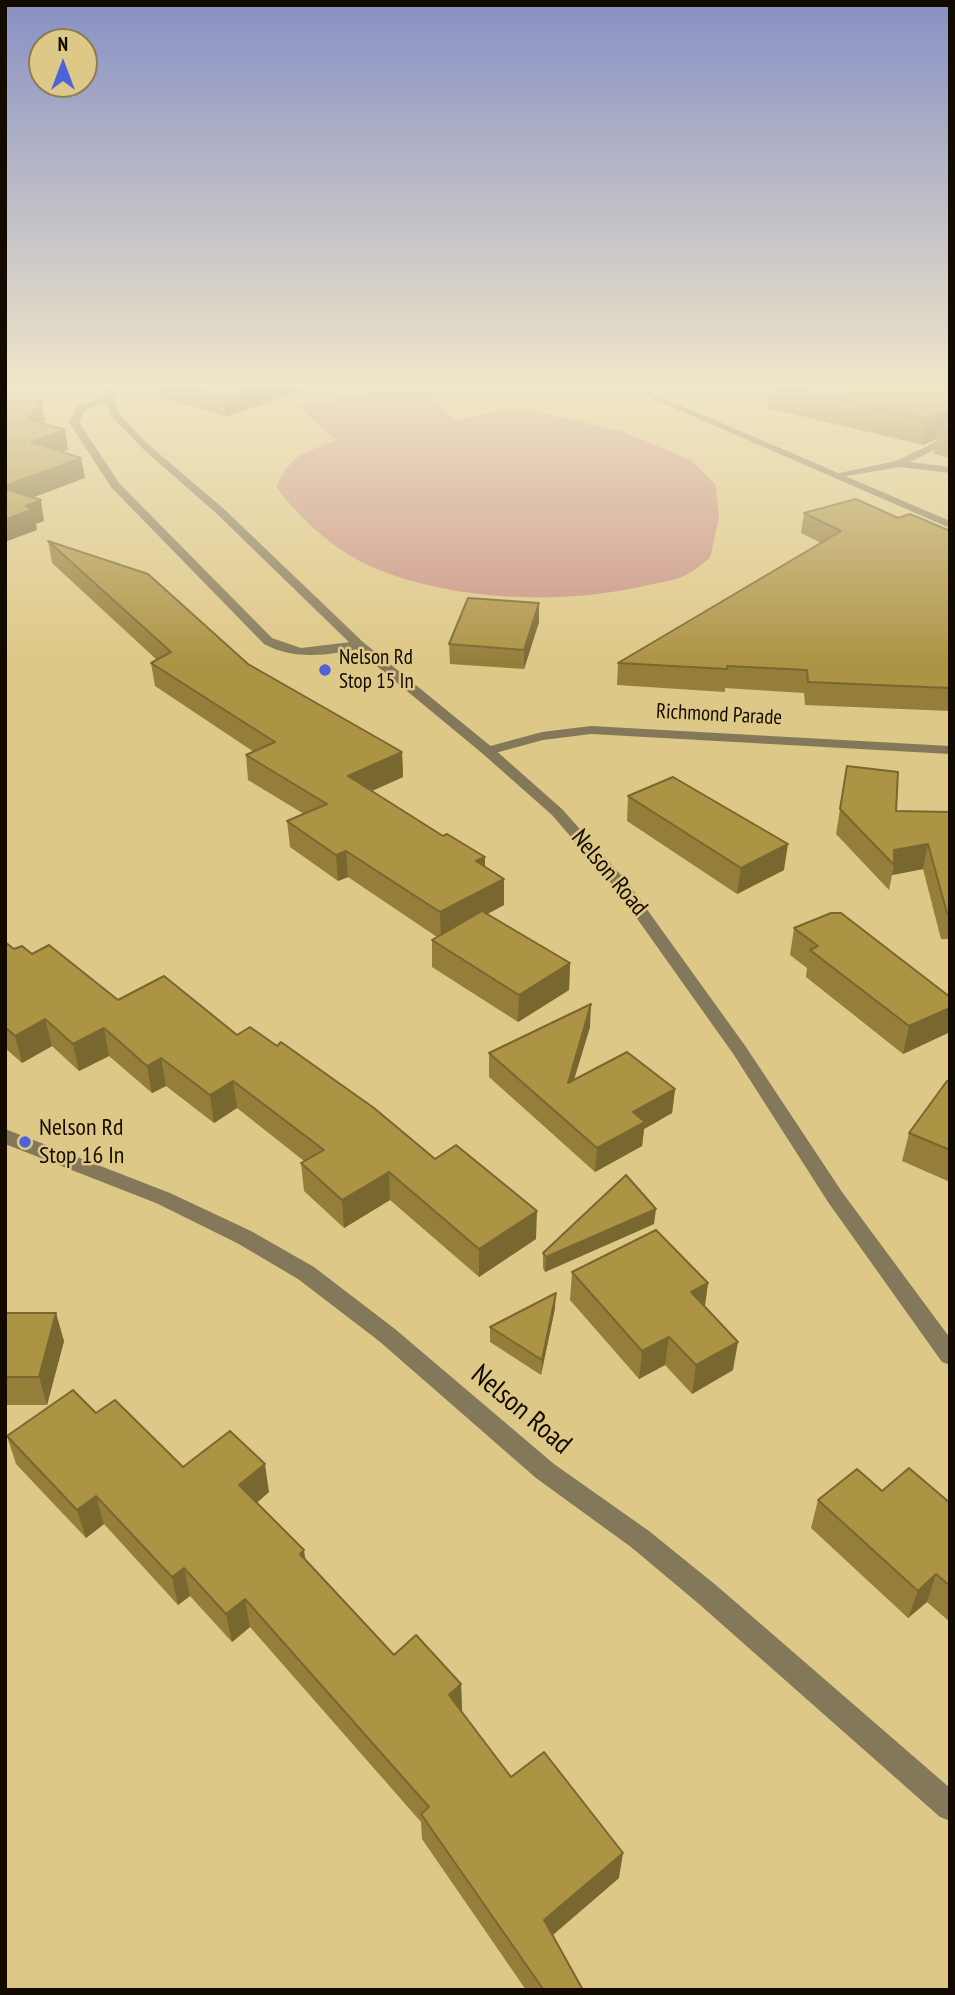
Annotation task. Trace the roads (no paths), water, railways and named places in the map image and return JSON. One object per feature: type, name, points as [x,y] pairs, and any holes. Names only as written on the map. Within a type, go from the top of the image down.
[{"type":"street","name":"Nelson Road","points":[[110,478],[268,641],[282,650],[306,653],[359,645]]},
{"type":"street","name":"Nelson Road","points":[[182,478],[220,511],[359,645],[488,751],[557,812],[622,886],[718,1020],[835,1197],[950,1356]]},
{"type":"street","points":[[842,478],[950,525]]},
{"type":"street","name":"Richmond Parade","points":[[488,751],[542,736],[591,730],[950,750]]},
{"type":"street","name":"Nelson Road","points":[[5,1136],[163,1198],[244,1237],[306,1273],[387,1335],[545,1471],[640,1539],[708,1595],[950,1807]]},
{"type":"place","name":"Nelson Rd Stop 15 In","points":[[325,670]]},
{"type":"place","name":"Nelson Rd Stop 16 In","points":[[25,1142]]}]
